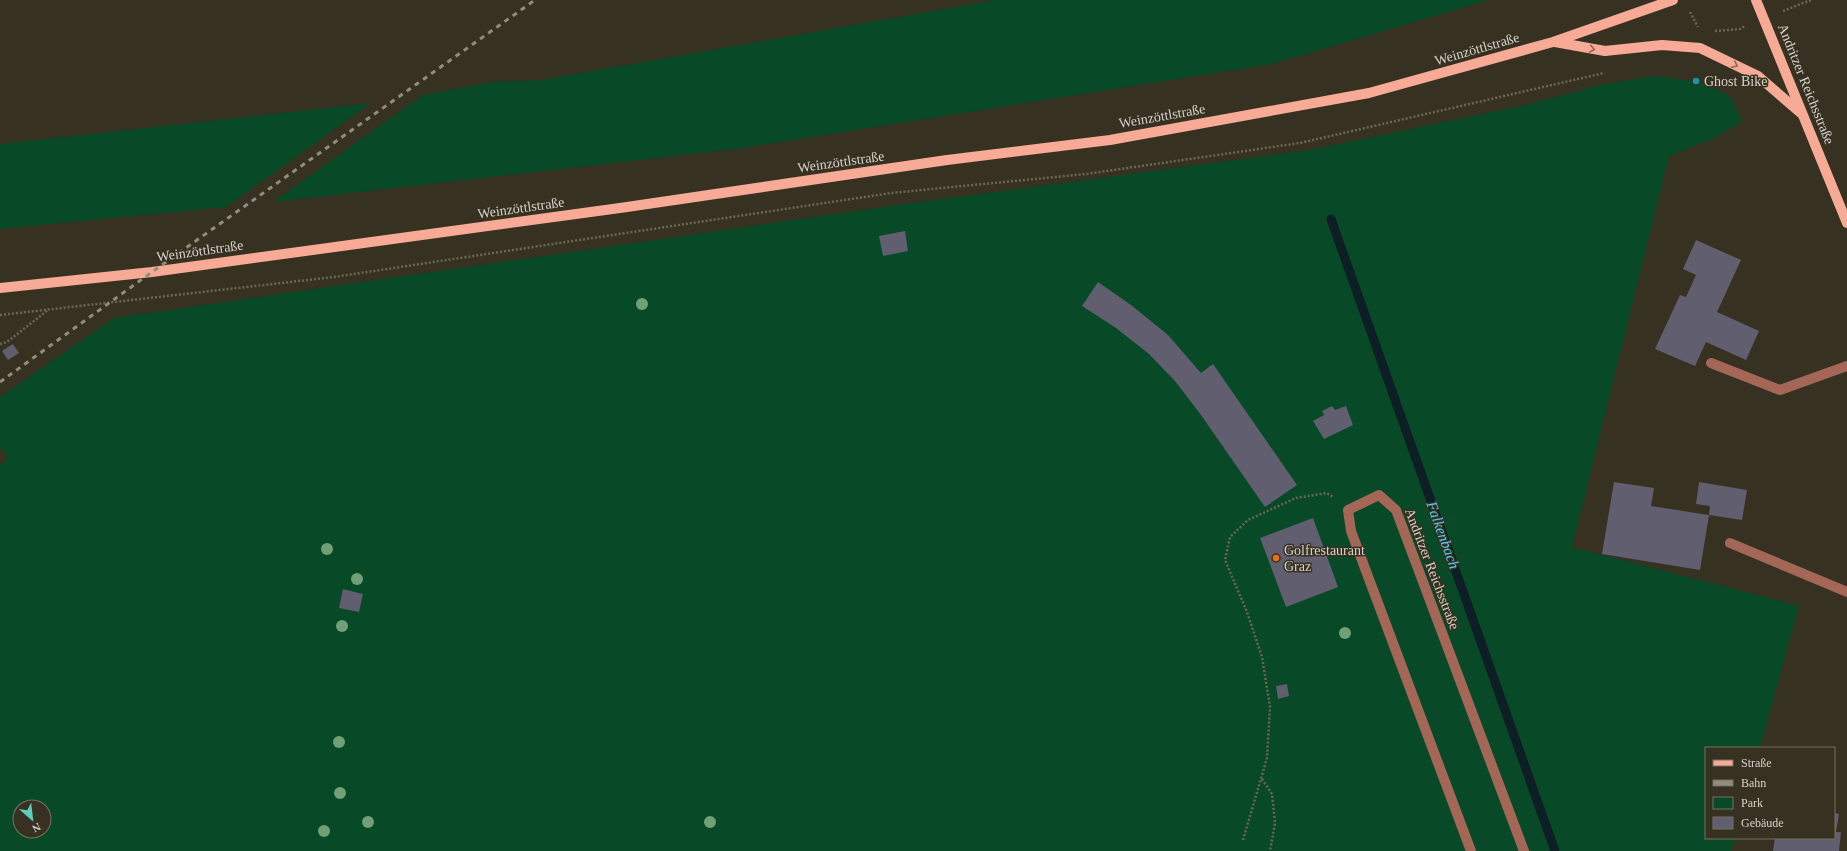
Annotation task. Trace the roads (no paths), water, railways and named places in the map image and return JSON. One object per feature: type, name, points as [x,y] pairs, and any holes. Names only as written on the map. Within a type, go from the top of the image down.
[{"type":"main road","name":"Weinzöttlstraße","points":[[0,288],[160,271],[620,208],[947,160],[1110,140],[1369,93],[1553,42],[1674,0]]},
{"type":"main road","name":"Andritzer Reichsstraße","points":[[1756,0],[1847,223]]},
{"type":"main road","points":[[1553,42],[1605,51],[1662,45],[1700,48],[1758,76],[1803,115]]},
{"type":"lane","points":[[1711,363],[1780,390],[1847,366]]},
{"type":"lane","name":"Andritzer Reichsstraße","points":[[1472,851],[1351,531],[1348,510],[1379,495],[1396,510],[1524,851]]},
{"type":"lane","points":[[1730,543],[1847,592]]},
{"type":"waterway","name":"Falkenbach","points":[[1331,219],[1555,851]]},
{"type":"railway","points":[[0,382],[535,0]]},
{"type":"place","name":"Ghost Bike","points":[[1696,81]]},
{"type":"place","name":"Golfrestaurant Graz","points":[[1276,558]]}]
